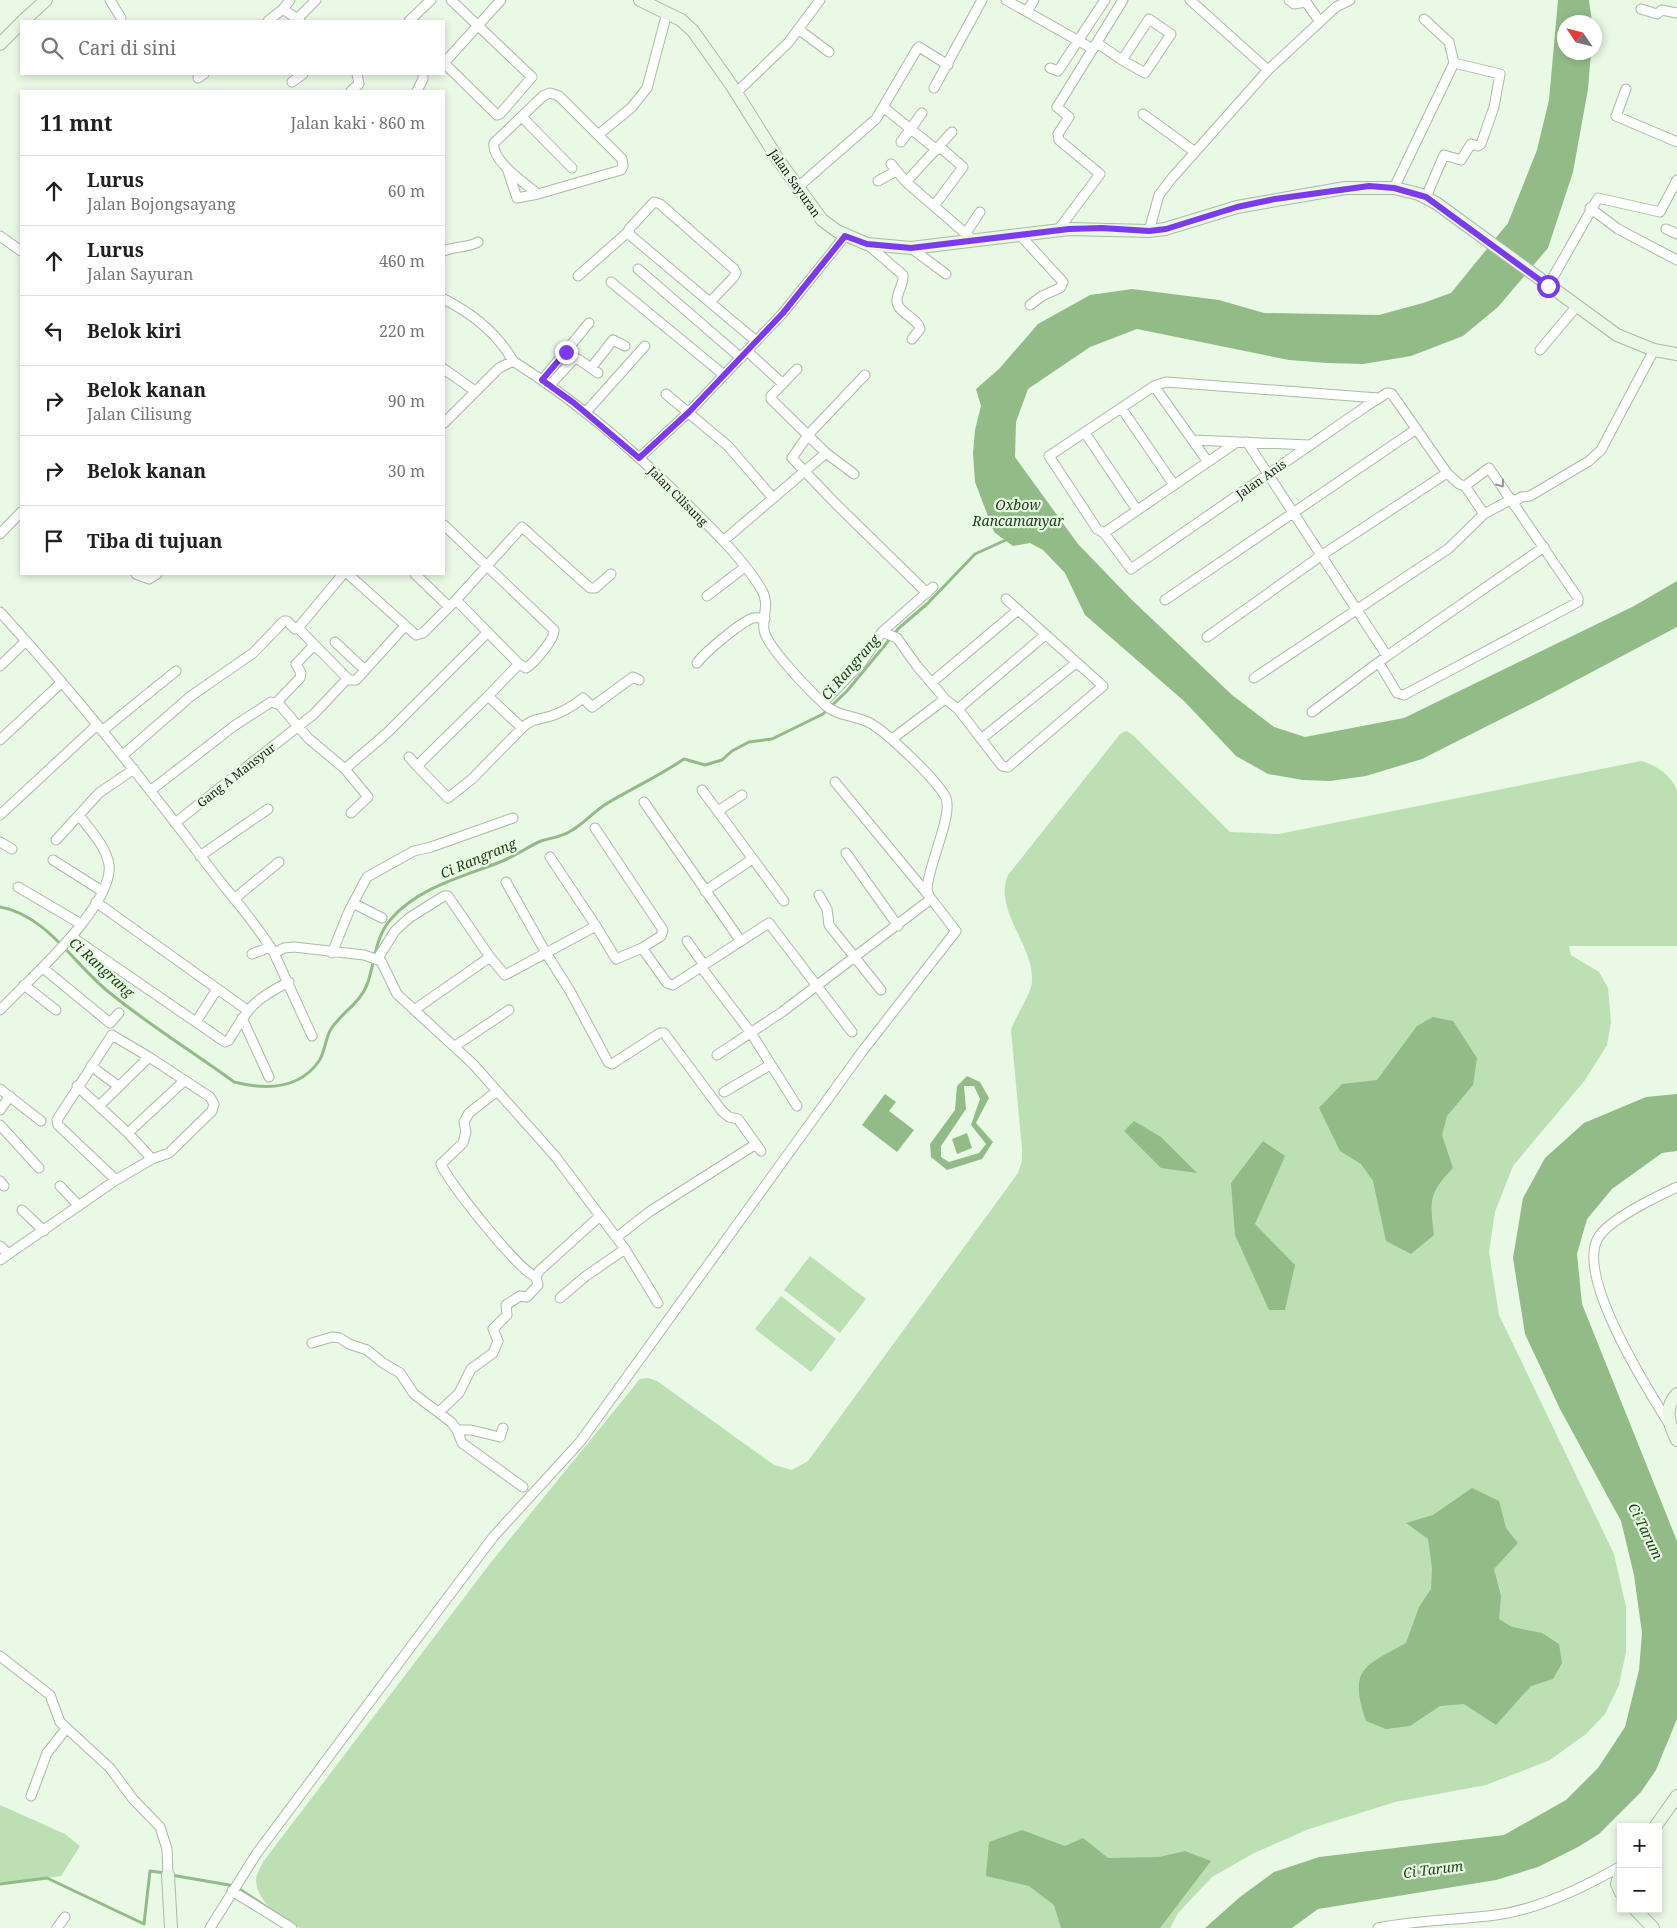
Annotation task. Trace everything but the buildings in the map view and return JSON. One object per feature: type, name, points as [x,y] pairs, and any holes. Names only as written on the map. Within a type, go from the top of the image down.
[{"type":"street","points":[[110,0],[121,18]]},
{"type":"street","points":[[269,20],[283,9],[290,0]]},
{"type":"street","points":[[283,9],[298,20],[316,0]]},
{"type":"street","points":[[410,20],[431,0]]},
{"type":"street","points":[[445,64],[497,115],[532,78],[451,0]]},
{"type":"street","points":[[445,62],[501,0]]},
{"type":"street","name":"Jalan Sayuran","points":[[640,0],[681,20],[693,31],[736,92],[778,161],[822,220],[845,236],[867,244],[911,248],[969,236],[1102,228],[1149,231],[1166,229],[1237,207],[1275,199],[1345,188],[1394,188],[1426,197],[1617,335],[1654,350],[1677,354]]},
{"type":"street","points":[[736,92],[788,43],[820,0]]},
{"type":"street","points":[[934,88],[982,0]]},
{"type":"street","points":[[1006,0],[1078,40],[1095,46],[1145,73],[1171,34],[1149,19],[1122,60]]},
{"type":"street","points":[[1027,11],[1034,0]]},
{"type":"street","points":[[1050,68],[1058,71],[1105,0]]},
{"type":"street","points":[[1058,230],[1100,175],[1058,137],[1069,117],[1057,107],[1123,0]]},
{"type":"street","points":[[1190,0],[1268,70]]},
{"type":"street","points":[[1289,0],[1294,4],[1306,2],[1320,22]]},
{"type":"street","points":[[1149,231],[1159,195],[1172,178],[1268,70],[1336,8],[1350,0]]},
{"type":"street","points":[[25,20],[41,2]]},
{"type":"street","points":[[1641,9],[1657,14],[1662,10],[1677,13]]},
{"type":"street","points":[[598,135],[631,108],[647,88],[667,13]]},
{"type":"street","points":[[1394,188],[1454,63],[1449,42],[1424,19]]},
{"type":"street","points":[[0,44],[20,25]]},
{"type":"street","points":[[798,29],[828,52]]},
{"type":"street","points":[[798,187],[866,130],[876,119],[907,62],[919,47],[948,65]]},
{"type":"street","points":[[1426,197],[1444,155],[1462,160],[1471,144],[1480,145],[1494,107],[1500,73],[1454,63]]},
{"type":"street","points":[[292,82],[302,75]]},
{"type":"street","points":[[352,90],[359,84],[357,75]]},
{"type":"street","points":[[418,90],[423,79],[422,76]]},
{"type":"street","points":[[1626,90],[1616,116],[1677,142]]},
{"type":"street","points":[[507,168],[517,198],[538,194],[621,170],[623,166],[622,159],[559,96],[550,92],[494,143],[493,149],[507,168],[538,194]]},
{"type":"street","points":[[882,107],[962,167],[934,206]]},
{"type":"street","points":[[901,142],[922,113]]},
{"type":"street","points":[[1143,114],[1196,152]]},
{"type":"street","points":[[522,117],[572,168]]},
{"type":"street","points":[[906,182],[952,132]]},
{"type":"street","points":[[878,181],[894,168],[906,182],[969,236],[980,212]]},
{"type":"street","points":[[1546,285],[1590,208],[1598,198],[1660,212],[1677,180]]},
{"type":"street","points":[[578,276],[628,232],[656,202],[734,269],[736,273],[710,302]]},
{"type":"street","points":[[1590,208],[1618,229],[1677,260]]},
{"type":"street","points":[[1666,229],[1677,234]]},
{"type":"street","points":[[628,232],[756,341]]},
{"type":"street","points":[[1019,234],[1063,282],[1060,288],[1042,296],[1030,305]]},
{"type":"street","points":[[0,236],[20,250]]},
{"type":"street","points":[[639,458],[689,412],[783,313],[845,236]]},
{"type":"street","points":[[445,251],[459,245],[472,246],[478,242]]},
{"type":"street","points":[[867,244],[903,275],[904,281],[897,301],[898,306],[919,323],[920,329],[912,340]]},
{"type":"street","points":[[911,248],[946,274]]},
{"type":"street","points":[[638,269],[783,384]]},
{"type":"street","points":[[611,282],[724,374]]},
{"type":"street","points":[[445,300],[466,311],[499,341],[513,361],[499,368],[445,422]]},
{"type":"street","points":[[1540,350],[1576,307]]},
{"type":"street","points":[[546,382],[589,323]]},
{"type":"street","points":[[546,382],[572,360],[578,359],[594,370],[613,340],[624,346]]},
{"type":"street","points":[[586,412],[645,346]]},
{"type":"street","points":[[1254,678],[1448,548],[1484,514],[1515,503],[1521,497],[1530,496],[1589,461],[1601,450],[1654,350]]},
{"type":"street","name":"Jalan Cilisung","points":[[513,361],[546,382],[586,412],[672,489],[723,541],[745,567],[764,595],[766,608],[765,632],[775,650],[825,705]]},
{"type":"street","points":[[797,369],[771,399],[826,453],[854,474]]},
{"type":"street","points":[[445,370],[475,391]]},
{"type":"street","points":[[864,375],[808,434],[792,458],[930,590],[890,635],[862,662],[825,705],[838,713],[868,722],[892,739],[941,790],[947,800],[942,832],[928,881],[930,897]]},
{"type":"street","points":[[1237,442],[1104,533],[1096,529],[1049,456],[1085,434],[1154,386],[1166,382],[1378,398]]},
{"type":"street","points":[[1154,386],[1208,462]]},
{"type":"street","name":"Jalan Anis","points":[[1104,533],[1131,569],[1387,393],[1392,394],[1415,430]]},
{"type":"street","points":[[666,394],[728,446],[773,498]]},
{"type":"street","points":[[1122,409],[1174,485]]},
{"type":"street","points":[[1164,600],[1415,430],[1447,473],[1459,484],[1465,486],[1484,514]]},
{"type":"street","points":[[1085,434],[1136,510]]},
{"type":"street","points":[[1193,440],[1309,446]]},
{"type":"street","points":[[1247,442],[1387,656]]},
{"type":"street","points":[[723,541],[826,453]]},
{"type":"street","points":[[1379,663],[1396,693],[1404,695],[1576,604],[1578,598],[1490,468],[1465,486]]},
{"type":"street","points":[[1207,637],[1322,555],[1447,473]]},
{"type":"street","points":[[0,534],[20,513]]},
{"type":"street","points":[[445,526],[554,630],[553,636],[535,661],[526,668],[519,664],[456,600]]},
{"type":"street","points":[[349,575],[404,627],[413,634],[420,635],[456,600],[522,527],[590,588],[595,588],[611,574]]},
{"type":"street","points":[[1312,712],[1387,656],[1544,547]]},
{"type":"street","points":[[708,596],[745,567]]},
{"type":"street","points":[[139,575],[149,579],[155,575]]},
{"type":"street","points":[[298,628],[342,575]]},
{"type":"street","points":[[416,575],[449,607]]},
{"type":"street","points":[[890,635],[946,699],[958,709],[1002,766],[1008,767],[1102,687],[1006,600]]},
{"type":"street","points":[[932,683],[1018,610]]},
{"type":"street","points":[[0,612],[123,754],[175,824],[262,932],[289,982],[312,1036]]},
{"type":"street","points":[[697,662],[742,624],[753,618],[765,619]]},
{"type":"street","points":[[123,754],[184,702],[252,653],[284,621],[287,621],[295,629],[298,628],[348,679]]},
{"type":"street","points":[[335,642],[365,670],[404,627]]},
{"type":"street","points":[[345,769],[387,733],[488,632]]},
{"type":"street","points":[[958,709],[1045,635]]},
{"type":"street","points":[[0,666],[26,641]]},
{"type":"street","points":[[150,791],[264,704],[276,703],[300,678],[302,673],[296,664],[314,645]]},
{"type":"street","points":[[981,740],[1076,663]]},
{"type":"street","points":[[417,766],[519,664]]},
{"type":"street","name":"Gang A Mansyur","points":[[175,824],[297,727],[348,679],[356,680],[365,670]]},
{"type":"street","points":[[0,815],[99,728],[176,671]]},
{"type":"street","points":[[409,757],[447,797],[451,798],[533,719],[550,716],[568,708],[583,698],[592,707],[633,677],[639,680]]},
{"type":"street","points":[[0,740],[61,683]]},
{"type":"street","points":[[488,696],[522,728]]},
{"type":"street","points":[[892,739],[946,699]]},
{"type":"street","points":[[276,703],[297,727],[345,769],[368,796],[351,813]]},
{"type":"street","points":[[56,840],[99,793],[134,769]]},
{"type":"street","points":[[210,1928],[232,1891],[438,1608],[494,1536],[580,1442],[861,1053],[956,931],[835,782]]},
{"type":"street","points":[[702,790],[784,901]]},
{"type":"street","points":[[718,811],[742,795]]},
{"type":"street","points":[[644,802],[740,940]]},
{"type":"street","points":[[200,856],[268,809]]},
{"type":"street","points":[[0,1010],[69,940],[103,889],[108,876],[109,866],[104,850],[79,815]]},
{"type":"street","points":[[332,952],[363,881],[404,855],[513,818]]},
{"type":"street","points":[[550,857],[616,959],[642,948],[661,936],[663,930],[595,828]]},
{"type":"street","points":[[0,842],[12,849]]},
{"type":"street","points":[[846,853],[898,926]]},
{"type":"street","points":[[53,860],[103,889]]},
{"type":"street","points":[[705,891],[752,860]]},
{"type":"street","points":[[234,899],[279,862]]},
{"type":"street","points":[[506,882],[570,991],[609,1063],[612,1064],[660,1033],[664,1033],[722,1111],[729,1117],[738,1119],[758,1147],[649,1212],[617,1237]]},
{"type":"street","points":[[18,887],[81,924]]},
{"type":"street","points":[[376,958],[395,931],[415,914],[445,895],[448,896],[502,973],[506,975],[596,926]]},
{"type":"street","points":[[819,896],[827,909],[830,925],[881,990]]},
{"type":"street","points":[[717,1055],[856,958],[898,926],[930,897]]},
{"type":"street","points":[[96,902],[217,988],[244,1014],[269,1077]]},
{"type":"street","points":[[353,903],[382,918]]},
{"type":"street","points":[[642,948],[669,985],[673,985],[740,940],[770,923],[852,1032]]},
{"type":"street","points":[[69,940],[226,1042],[244,1014],[261,997],[289,982]]},
{"type":"street","points":[[687,941],[751,1033],[797,1106]]},
{"type":"street","points":[[252,954],[294,947],[376,958],[386,969],[397,994],[456,1046],[555,1156],[617,1237],[658,1303]]},
{"type":"street","points":[[414,1010],[490,957]]},
{"type":"street","points":[[43,968],[110,1023],[119,1013]]},
{"type":"street","points":[[24,985],[56,1010]]},
{"type":"street","points":[[196,1022],[217,988]]},
{"type":"street","points":[[456,1046],[508,1010]]},
{"type":"street","points":[[0,1260],[116,1180],[169,1153],[213,1109],[212,1099],[112,1035],[77,1086],[58,1118],[58,1125],[116,1180]]},
{"type":"street","points":[[99,1106],[149,1057]]},
{"type":"street","points":[[724,1092],[770,1065]]},
{"type":"street","points":[[91,1066],[118,1086]]},
{"type":"street","points":[[128,1133],[184,1081]]},
{"type":"street","points":[[77,1086],[128,1133],[152,1160]]},
{"type":"street","points":[[0,1089],[41,1121]]},
{"type":"street","points":[[497,1091],[469,1113],[464,1122],[463,1143],[441,1164],[505,1249],[526,1272],[536,1277]]},
{"type":"street","points":[[0,1110],[10,1096]]},
{"type":"street","points":[[0,1125],[39,1168]]},
{"type":"street","points":[[60,1186],[79,1206]]},
{"type":"street","points":[[1677,1187],[1649,1200],[1603,1230],[1592,1253],[1594,1270],[1601,1291],[1632,1364],[1677,1440]]},
{"type":"street","points":[[22,1210],[44,1231]]},
{"type":"street","points":[[439,1412],[455,1398],[471,1369],[495,1351],[498,1343],[493,1328],[507,1315],[506,1305],[520,1296],[527,1297],[537,1286],[536,1277],[539,1271],[600,1216]]},
{"type":"street","points":[[0,1246],[8,1254]]},
{"type":"street","points":[[560,1298],[586,1276],[625,1249]]},
{"type":"street","points":[[312,1344],[337,1336],[349,1344],[367,1350],[382,1363],[400,1373],[414,1394],[439,1412],[457,1430],[462,1443],[523,1487]]},
{"type":"street","points":[[1668,1422],[1669,1405],[1677,1394]]},
{"type":"street","points":[[457,1430],[471,1430],[500,1437],[503,1428]]},
{"type":"street","points":[[0,1656],[50,1695],[58,1718],[66,1729],[106,1764],[133,1799],[160,1826],[168,1856],[171,1928]]},
{"type":"street","points":[[31,1796],[47,1753],[66,1729]]},
{"type":"street","points":[[1658,1823],[1677,1796]]},
{"type":"street","points":[[1378,1928],[1496,1915],[1523,1910],[1581,1887],[1619,1868]]},
{"type":"street","points":[[232,1891],[292,1928]]},
{"type":"street","points":[[1639,1913],[1653,1928]]},
{"type":"street","points":[[58,1928],[65,1916]]},
{"type":"shaded area","points":[[1127,731],[1230,832],[1279,834],[1641,761],[1662,771],[1677,790],[1677,946],[1569,946],[1571,955],[1599,972],[1608,988],[1611,1022],[1607,1045],[1585,1080],[1513,1166],[1495,1212],[1489,1252],[1499,1315],[1614,1554],[1626,1607],[1626,1652],[1619,1685],[1605,1714],[1586,1734],[1550,1760],[1486,1785],[1395,1802],[1309,1829],[1254,1853],[1212,1877],[1178,1913],[1170,1928],[300,1928],[278,1914],[266,1903],[257,1889],[256,1878],[263,1862],[492,1561],[640,1379],[648,1378],[657,1381],[774,1465],[792,1470],[808,1461],[1018,1173],[1022,1161],[1022,1149],[1011,1030],[1029,992],[1032,981],[1027,954],[1006,901],[1005,888],[1008,875],[1121,733]]},
{"type":"shaded area","points":[[810,1256],[866,1299],[840,1333],[784,1290]]},
{"type":"shaded area","points":[[781,1296],[836,1339],[811,1372],[755,1329]]},
{"type":"shaded area","points":[[0,1805],[65,1834],[80,1846],[61,1876],[6,1883],[0,1882]]},
{"type":"water","name":"Oxbow Rancamanyar","points":[[1558,0],[1589,0],[1591,15],[1557,15],[1557,60],[1590,60],[1588,89],[1573,172],[1548,248],[1498,307],[1463,336],[1411,356],[1363,364],[1289,360],[1137,329],[1090,347],[1028,389],[1016,422],[1015,457],[1078,544],[1132,600],[1232,695],[1274,727],[1305,737],[1404,718],[1634,606],[1677,581],[1677,627],[1422,759],[1366,776],[1330,781],[1303,780],[1268,774],[1236,756],[1184,701],[1085,615],[1065,573],[1043,550],[1030,543],[1013,546],[994,532],[975,482],[973,453],[975,430],[981,406],[976,389],[999,369],[1038,324],[1090,295],[1132,289],[1219,300],[1264,313],[1379,315],[1451,293],[1508,223],[1537,150],[1549,100]]},
{"type":"water","points":[[1433,1017],[1453,1021],[1477,1058],[1473,1085],[1447,1116],[1442,1135],[1453,1168],[1439,1185],[1433,1198],[1434,1235],[1411,1254],[1386,1241],[1373,1181],[1361,1164],[1340,1151],[1319,1108],[1342,1084],[1377,1080],[1417,1026]]},
{"type":"water","points":[[967,1076],[980,1082],[989,1098],[976,1123],[993,1142],[982,1159],[947,1170],[931,1157],[930,1144],[955,1110],[957,1086]],"holes":[[[964,1086],[974,1086],[980,1099],[971,1125],[986,1144],[979,1153],[949,1162],[941,1157],[941,1146],[966,1109]]]},
{"type":"water","points":[[885,1094],[896,1102],[889,1111],[914,1130],[897,1152],[862,1125]]},
{"type":"water","name":"Ci Tarum","points":[[1677,1094],[1677,1151],[1662,1153],[1612,1189],[1587,1219],[1577,1254],[1582,1304],[1677,1541],[1677,1719],[1656,1770],[1641,1792],[1599,1834],[1538,1867],[1496,1880],[1318,1909],[1292,1928],[1205,1928],[1240,1897],[1274,1872],[1319,1857],[1504,1835],[1566,1800],[1598,1768],[1625,1727],[1639,1670],[1642,1633],[1634,1575],[1621,1521],[1560,1409],[1525,1334],[1513,1258],[1523,1198],[1545,1158],[1584,1123],[1646,1097]]},
{"type":"water","points":[[1134,1121],[1161,1137],[1197,1173],[1161,1168],[1124,1131]]},
{"type":"water","points":[[967,1133],[972,1148],[957,1154],[952,1139]]},
{"type":"water","points":[[1263,1141],[1285,1156],[1255,1224],[1295,1265],[1285,1310],[1269,1310],[1235,1235],[1231,1183]]},
{"type":"water","points":[[1472,1488],[1499,1501],[1506,1528],[1518,1543],[1494,1569],[1501,1596],[1499,1619],[1512,1627],[1542,1633],[1559,1644],[1562,1663],[1553,1679],[1531,1686],[1496,1725],[1464,1704],[1440,1706],[1410,1726],[1386,1729],[1366,1721],[1359,1690],[1360,1679],[1364,1671],[1371,1664],[1406,1643],[1419,1607],[1431,1589],[1432,1568],[1428,1539],[1406,1523],[1433,1515]]},
{"type":"water","points":[[1022,1830],[1065,1846],[1083,1838],[1108,1858],[1159,1857],[1185,1851],[1211,1861],[1160,1928],[1061,1928],[1054,1905],[1029,1886],[986,1876],[989,1842]]},
{"type":"waterway","name":"Ci Rangrang","points":[[0,907],[17,912],[32,920],[60,943],[110,993],[234,1082],[270,1087],[292,1082],[302,1078],[311,1071],[323,1054],[331,1029],[361,996],[368,982],[382,933],[391,919],[402,908],[414,899],[442,884],[505,860],[541,841],[566,834],[606,804],[684,759],[705,765],[722,760],[732,751],[749,742],[772,739],[823,714],[847,691],[899,628],[928,603],[975,554],[1008,539]]},
{"type":"waterway","points":[[0,1884],[47,1878],[144,1924],[150,1871],[165,1873]]},
{"type":"waterway","points":[[171,1875],[235,1886],[280,1916]]},
{"type":"route","points":[[566,352],[542,380],[594,419],[639,458],[689,412],[783,313],[845,236],[867,244],[911,248],[988,237],[1069,229],[1102,228],[1149,231],[1166,229],[1237,207],[1275,199],[1369,186],[1394,188],[1426,197],[1548,286]]}]
